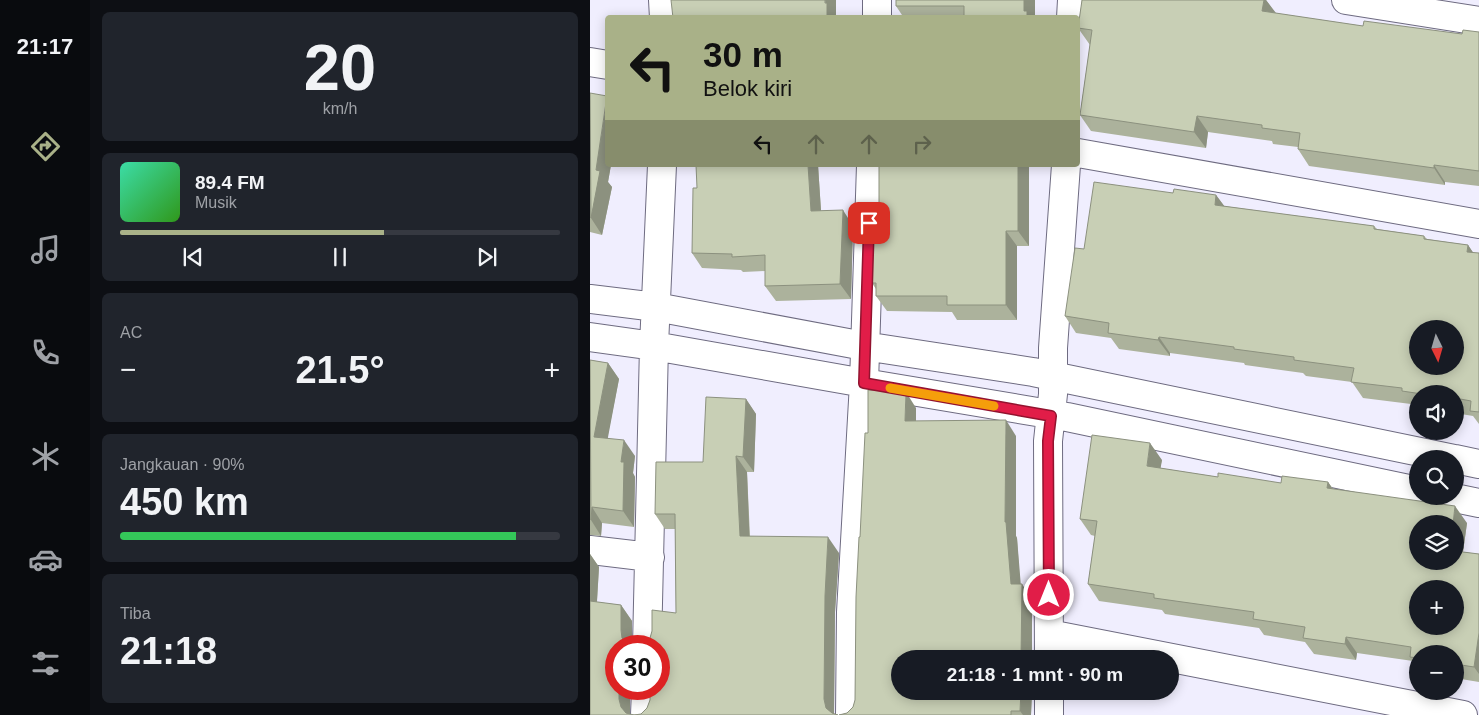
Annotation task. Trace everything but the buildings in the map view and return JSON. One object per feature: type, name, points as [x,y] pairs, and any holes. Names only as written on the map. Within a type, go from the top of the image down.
[{"type":"street","points":[[663,0],[664,15]]},
{"type":"street","points":[[876,15],[877,0]]},
{"type":"street","points":[[1071,15],[1072,0]]},
{"type":"street","points":[[1346,0],[1479,21]]},
{"type":"street","points":[[590,62],[605,64]]},
{"type":"street","points":[[1080,153],[1479,224]]},
{"type":"street","points":[[647,635],[654,346],[662,167]]},
{"type":"street","points":[[850,715],[851,612],[864,383],[871,167]]},
{"type":"street","points":[[1066,167],[1048,441],[1049,646],[1463,715]]},
{"type":"street","points":[[590,299],[656,307],[864,346],[1032,372],[1410,450]]},
{"type":"street","points":[[590,338],[654,346],[1051,416],[1067,417],[1409,488]]},
{"type":"street","points":[[1464,461],[1479,464]]},
{"type":"street","points":[[1464,500],[1479,503]]},
{"type":"street","points":[[590,550],[650,557]]},
{"type":"street","points":[[645,715],[646,700]]},
{"type":"street","points":[[1049,700],[1049,715]]},
{"type":"slow traffic","points":[[890,388],[994,406]]},
{"type":"route","points":[[869,223],[864,383],[1051,416],[1048,441],[1049,595]]}]
